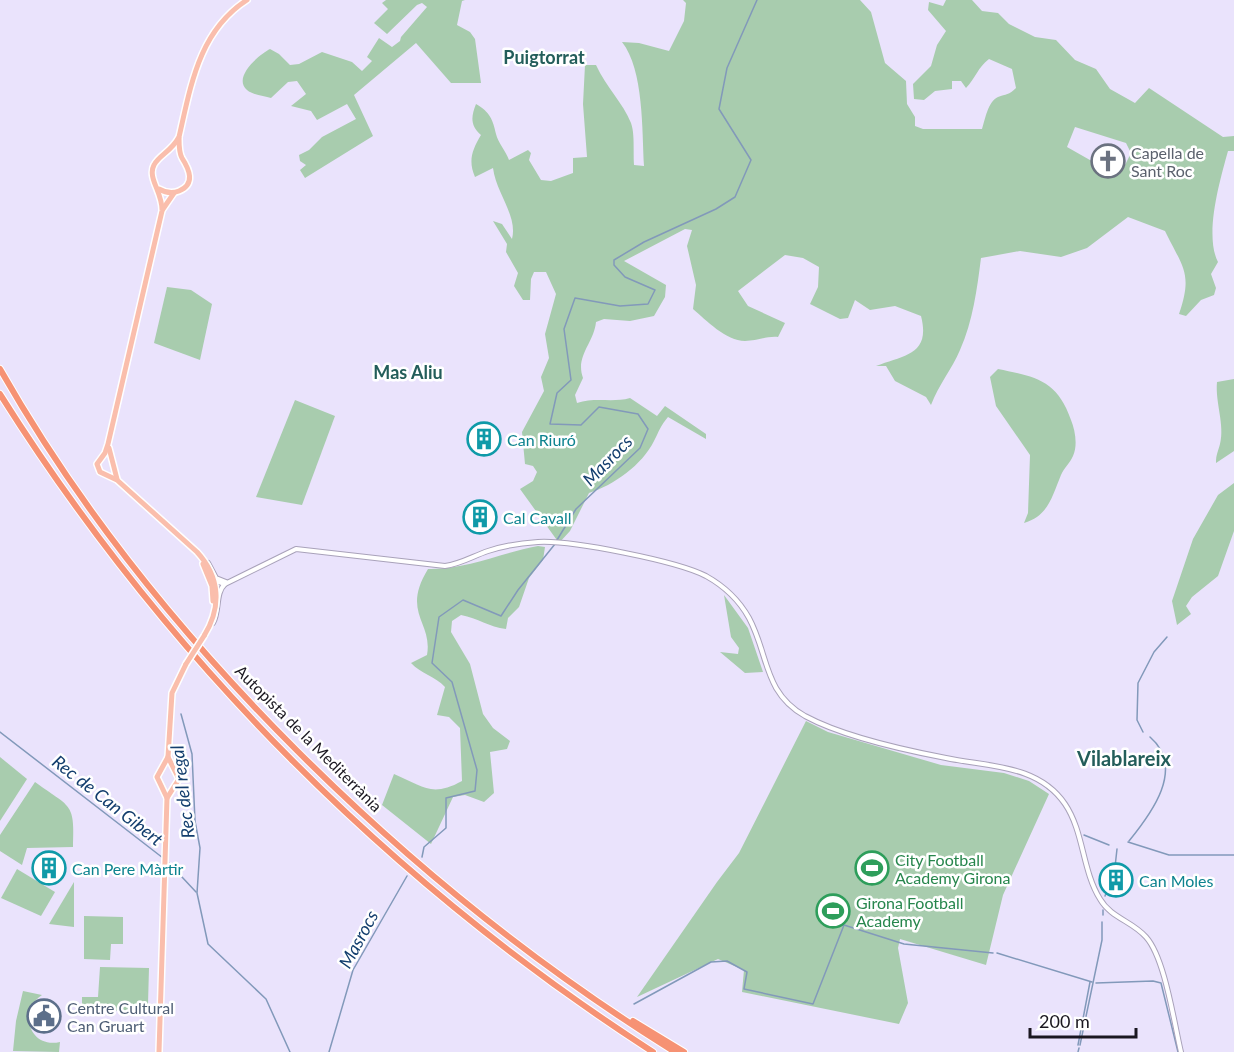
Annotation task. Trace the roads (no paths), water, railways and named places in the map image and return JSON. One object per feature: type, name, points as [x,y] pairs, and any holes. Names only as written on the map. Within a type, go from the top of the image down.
[{"type":"highway","name":"Autopista de la Mediterrània","points":[[0,369],[57,461],[128,557],[187,629],[270,722],[346,797],[422,865],[502,931],[618,1015],[675,1052]]},
{"type":"highway","name":"Autopista de la Mediterrània","points":[[0,394],[65,491],[130,577],[205,668],[282,750],[377,841],[473,923],[562,990],[653,1052]]},
{"type":"highway","points":[[618,1015],[636,1022],[684,1052]]},
{"type":"main road","points":[[162,211],[159,189],[153,181],[152,169],[157,160],[166,155],[179,137],[202,50],[222,20],[247,0]]},
{"type":"main road","points":[[179,137],[182,158]]},
{"type":"main road","points":[[166,155],[182,158],[188,164],[190,177],[183,189],[174,193],[162,211],[108,444],[103,458],[98,462],[97,469],[117,480],[200,555],[215,582],[216,609],[212,624],[186,664],[172,693],[168,757],[164,767],[157,774],[167,798]]},
{"type":"main road","points":[[159,189],[174,193]]},
{"type":"main road","points":[[108,444],[117,480]]},
{"type":"main road","points":[[103,458],[112,460]]},
{"type":"main road","points":[[106,474],[113,469]]},
{"type":"main road","points":[[190,546],[210,580],[213,597],[206,634]]},
{"type":"main road","points":[[159,1052],[167,798],[179,778],[168,757]]},
{"type":"main road","points":[[164,767],[175,769]]},
{"type":"main road","points":[[161,786],[172,787]]},
{"type":"street","points":[[212,624],[218,608],[220,590],[228,583],[296,549],[445,566],[500,548],[539,542],[599,549],[698,572],[718,583],[736,600],[748,616],[775,688],[791,706],[816,722],[945,758],[1016,770],[1041,781],[1059,796],[1072,817],[1094,888],[1102,903],[1114,916],[1142,932],[1154,948],[1181,1052]]},
{"type":"street","points":[[200,555],[207,561],[216,578],[228,583]]},
{"type":"street","points":[[201,562],[215,582],[228,583]]},
{"type":"waterway","name":"Masrocs","points":[[557,540],[576,509],[640,448],[648,429],[638,414],[599,407],[581,425],[550,424],[557,393],[571,380],[564,329],[575,298],[620,306],[648,304],[655,290],[625,277],[614,265],[614,260],[644,242],[716,209],[735,197],[751,160],[719,109],[727,68],[757,0]]},
{"type":"waterway","name":"Masrocs","points":[[422,857],[424,847],[446,828],[446,798],[475,791],[477,770],[452,682],[432,663],[439,617],[463,600],[501,616],[518,590],[555,544]]},
{"type":"waterway","points":[[1143,732],[1137,720],[1138,683],[1154,652],[1167,637]]},
{"type":"waterway","name":"Rec del regal","points":[[181,714],[192,754],[195,821],[200,848],[197,893],[208,944],[266,999],[290,1052]]},
{"type":"waterway","name":"Rec de Can Gibert","points":[[0,732],[163,858]]},
{"type":"waterway","points":[[1129,841],[1155,804],[1165,776],[1165,763],[1160,749],[1150,737]]},
{"type":"waterway","points":[[1084,835],[1109,845]]},
{"type":"waterway","points":[[1128,842],[1169,855],[1234,855]]},
{"type":"waterway","points":[[1105,896],[1115,867],[1117,849]]},
{"type":"waterway","name":"Rec de Can Gibert","points":[[167,861],[196,892]]},
{"type":"waterway","name":"Masrocs","points":[[329,1052],[353,970],[407,876]]},
{"type":"waterway","points":[[1103,910],[1103,915]]},
{"type":"waterway","points":[[1080,1045],[1102,940],[1102,922]]},
{"type":"waterway","points":[[634,1004],[711,962],[727,961],[747,972],[744,989],[813,1004],[844,925],[904,944],[993,953]]},
{"type":"waterway","points":[[997,953],[1092,982]]},
{"type":"waterway","points":[[1096,983],[1153,981],[1161,983],[1178,1052]]},
{"type":"waterway","points":[[1078,1045],[1090,982]]},
{"type":"waterway","points":[[1078,1052],[1079,1048]]},
{"type":"place","name":"Capella de Sant Roc","points":[[1108,161]]},
{"type":"place","name":"Can Riuró","points":[[484,439]]},
{"type":"place","name":"Cal Cavall","points":[[480,517]]},
{"type":"place","name":"Can Pere Màrtir","points":[[49,868]]},
{"type":"place","name":"City Football Academy Girona","points":[[872,868]]},
{"type":"place","name":"Can Moles","points":[[1116,880]]},
{"type":"place","name":"Girona Football Academy","points":[[833,911]]},
{"type":"place","name":"Centre Cultural Can Gruart","points":[[44,1016]]},
{"type":"district","name":"Puigtorrat","points":[[544,57]]},
{"type":"district","name":"Mas Aliu","points":[[408,372]]},
{"type":"district","name":"Vilablareix","points":[[1124,758]]}]
